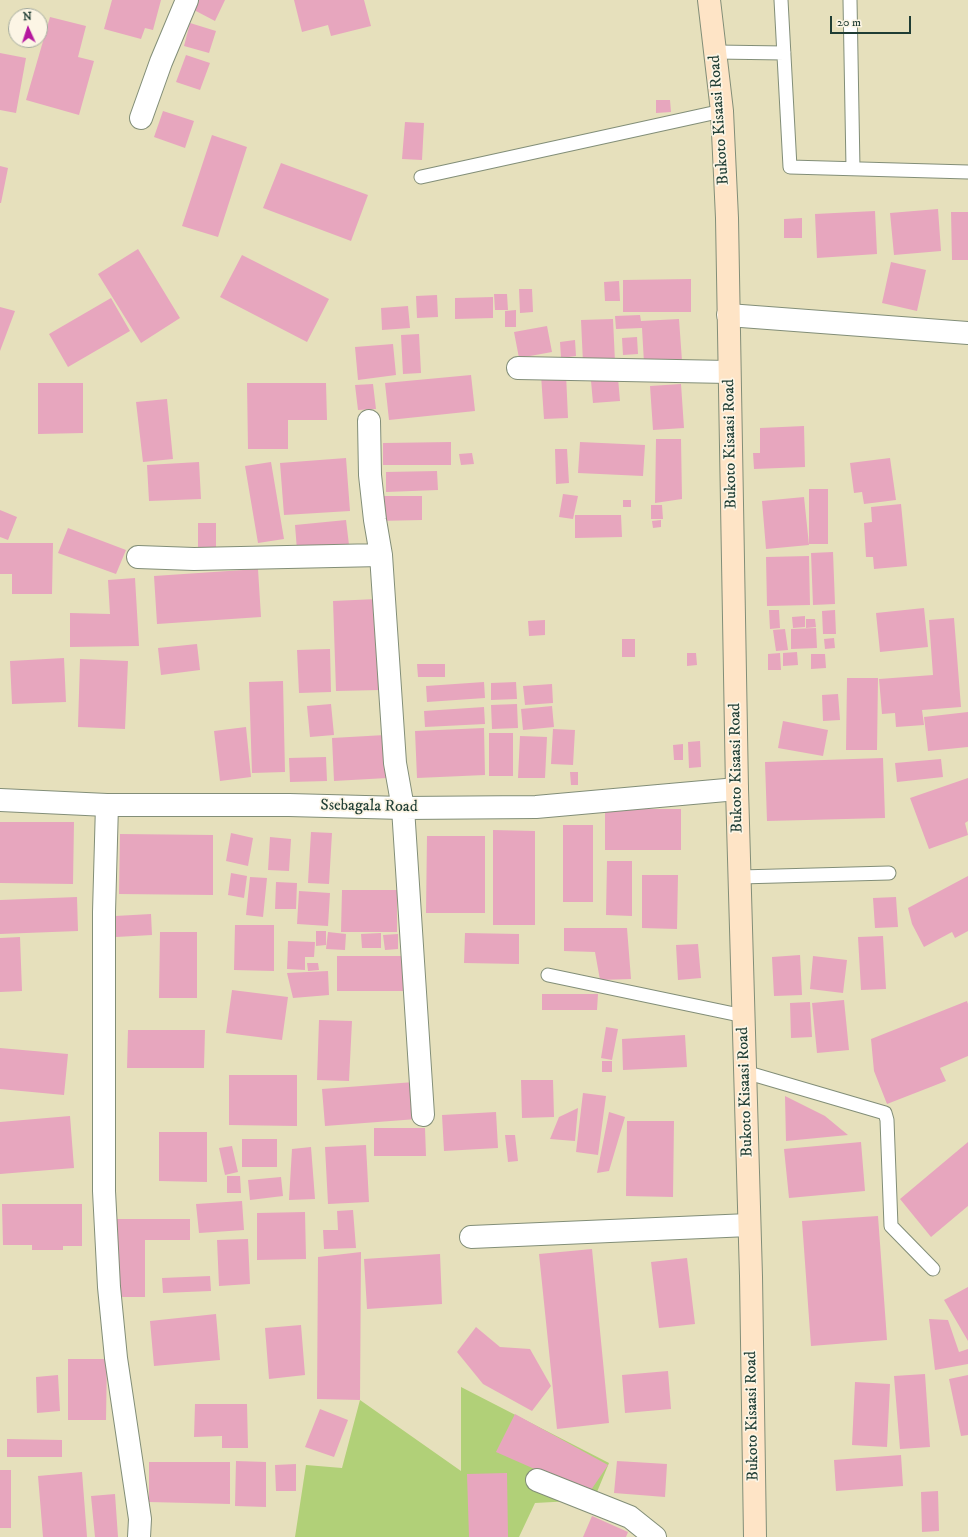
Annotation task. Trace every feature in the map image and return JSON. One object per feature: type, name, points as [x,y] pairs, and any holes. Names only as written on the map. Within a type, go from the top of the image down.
[{"type":"main road","name":"Bukoto Kisaasi Road","points":[[709,0],[722,111],[727,218],[737,789],[744,1016],[755,1537]]},
{"type":"street","points":[[141,118],[161,62],[187,0]]},
{"type":"street","points":[[728,315],[968,333]]},
{"type":"street","points":[[518,368],[729,372]]},
{"type":"street","points":[[369,420],[370,475],[380,554],[395,763],[403,808],[423,1115]]},
{"type":"street","points":[[138,556],[194,559],[380,554]]},
{"type":"street","name":"Ssebagala Road","points":[[0,800],[107,805],[289,805],[403,808],[536,807],[737,789]]},
{"type":"street","points":[[107,805],[104,912],[104,1191],[109,1287],[116,1358],[140,1520],[139,1537]]},
{"type":"street","points":[[471,1237],[749,1225]]},
{"type":"street","points":[[537,1480],[630,1517],[655,1537]]},
{"type":"lane","points":[[781,0],[790,167],[968,172]]},
{"type":"lane","points":[[850,0],[853,168]]},
{"type":"lane","points":[[716,52],[784,53]]},
{"type":"lane","points":[[422,177],[722,111]]},
{"type":"lane","points":[[740,877],[889,873]]},
{"type":"lane","points":[[548,975],[744,1016]]},
{"type":"lane","points":[[745,1072],[885,1113],[887,1120],[891,1226],[933,1269]]},
{"type":"green space","points":[[461,1387],[609,1463],[597,1492],[590,1500],[535,1503],[519,1537],[295,1537],[306,1465],[342,1468],[360,1400],[461,1471]]},
{"type":"building","points":[[112,0],[161,0],[153,30],[145,28],[141,39],[104,29]]},
{"type":"building","points":[[199,0],[225,0],[215,21],[194,10]]},
{"type":"building","points":[[294,0],[364,0],[371,26],[331,36],[328,25],[302,32]]},
{"type":"building","points":[[50,17],[86,26],[78,57],[94,61],[79,115],[26,100],[41,48],[48,48],[48,24]]},
{"type":"building","points":[[190,23],[216,31],[209,53],[184,46]]},
{"type":"building","points":[[0,53],[26,58],[16,113],[0,110]]},
{"type":"building","points":[[186,55],[210,63],[200,90],[176,82]]},
{"type":"building","points":[[656,100],[670,100],[671,112],[656,113]]},
{"type":"building","points":[[163,111],[194,121],[185,148],[154,137]]},
{"type":"building","points":[[405,122],[424,123],[422,160],[402,159]]},
{"type":"building","points":[[212,135],[247,147],[218,237],[182,226]]},
{"type":"building","points":[[281,163],[368,195],[351,241],[263,208]]},
{"type":"building","points":[[0,166],[8,168],[1,203],[0,203]]},
{"type":"building","points":[[938,209],[941,251],[894,255],[890,213]]},
{"type":"building","points":[[875,211],[877,254],[817,258],[815,214]]},
{"type":"building","points":[[951,212],[968,212],[968,260],[952,260]]},
{"type":"building","points":[[802,218],[802,238],[784,238],[784,219]]},
{"type":"building","points":[[138,249],[180,318],[141,343],[98,274]]},
{"type":"building","points":[[242,255],[329,299],[307,342],[220,297]]},
{"type":"building","points":[[891,262],[926,270],[917,311],[882,303]]},
{"type":"building","points":[[691,279],[691,312],[623,312],[623,280]]},
{"type":"building","points":[[619,281],[620,301],[605,301],[604,282]]},
{"type":"building","points":[[519,289],[532,289],[533,312],[520,313]]},
{"type":"building","points":[[494,294],[507,294],[508,310],[495,310]]},
{"type":"building","points":[[437,295],[438,317],[417,318],[416,296]]},
{"type":"building","points":[[493,297],[493,318],[455,319],[455,298]]},
{"type":"building","points":[[111,298],[130,331],[68,367],[49,334]]},
{"type":"building","points":[[408,306],[410,328],[382,330],[381,308]]},
{"type":"building","points":[[0,307],[15,311],[0,351]]},
{"type":"building","points":[[516,310],[516,327],[505,327],[505,311]]},
{"type":"building","points":[[640,315],[641,321],[679,319],[682,361],[644,363],[642,328],[616,329],[615,316]]},
{"type":"building","points":[[613,319],[615,362],[583,363],[581,320]]},
{"type":"building","points":[[547,326],[552,352],[519,358],[514,332]]},
{"type":"building","points":[[419,334],[421,373],[403,374],[401,335]]},
{"type":"building","points":[[637,337],[638,354],[623,355],[622,338]]},
{"type":"building","points":[[575,340],[576,356],[561,358],[560,342]]},
{"type":"building","points":[[393,344],[396,375],[358,380],[355,347]]},
{"type":"building","points":[[566,374],[568,418],[544,419],[541,375]]},
{"type":"building","points":[[471,375],[475,411],[389,420],[385,383]]},
{"type":"building","points":[[618,378],[620,401],[593,403],[591,381]]},
{"type":"building","points":[[38,383],[83,383],[83,433],[38,434]]},
{"type":"building","points":[[247,383],[326,383],[327,420],[288,420],[288,449],[248,449]]},
{"type":"building","points":[[373,384],[376,409],[358,410],[355,385]]},
{"type":"building","points":[[681,384],[684,428],[653,430],[650,386]]},
{"type":"building","points":[[167,399],[173,459],[143,462],[136,402]]},
{"type":"building","points":[[804,426],[805,467],[754,469],[753,453],[760,453],[760,428]]},
{"type":"building","points":[[656,439],[681,439],[682,499],[655,503]]},
{"type":"building","points":[[451,442],[451,465],[383,465],[383,443]]},
{"type":"building","points":[[580,442],[645,445],[643,476],[578,473]]},
{"type":"building","points":[[555,449],[567,449],[569,483],[556,484]]},
{"type":"building","points":[[472,453],[474,464],[461,465],[459,454]]},
{"type":"building","points":[[346,458],[350,511],[284,515],[280,463]]},
{"type":"building","points":[[890,458],[896,500],[864,504],[862,492],[854,493],[850,463]]},
{"type":"building","points":[[199,462],[201,499],[149,501],[147,465]]},
{"type":"building","points":[[271,462],[284,539],[258,543],[245,466]]},
{"type":"building","points":[[437,471],[438,490],[386,492],[386,472]]},
{"type":"building","points":[[809,489],[828,489],[828,544],[809,544]]},
{"type":"building","points":[[563,494],[578,496],[573,519],[559,517]]},
{"type":"building","points":[[377,496],[422,496],[422,520],[377,521]]},
{"type":"building","points":[[804,497],[809,545],[766,549],[762,501]]},
{"type":"building","points":[[623,500],[631,500],[631,507],[623,507]]},
{"type":"building","points":[[901,504],[907,566],[874,569],[873,557],[866,557],[864,523],[872,522],[871,507]]},
{"type":"building","points":[[651,505],[662,505],[663,519],[651,519]]},
{"type":"building","points":[[0,510],[17,517],[8,540],[0,537]]},
{"type":"building","points":[[575,515],[621,515],[622,537],[575,538]]},
{"type":"building","points":[[346,520],[349,545],[297,550],[295,525]]},
{"type":"building","points":[[661,520],[661,527],[653,528],[652,521]]},
{"type":"building","points":[[198,523],[216,523],[216,548],[198,548]]},
{"type":"building","points":[[68,528],[126,550],[116,574],[58,553]]},
{"type":"building","points":[[0,543],[53,543],[52,594],[12,594],[12,574],[0,574]]},
{"type":"building","points":[[833,552],[835,604],[813,605],[811,553]]},
{"type":"building","points":[[809,556],[810,605],[767,606],[766,557]]},
{"type":"building","points":[[258,569],[261,617],[157,624],[154,576]]},
{"type":"building","points":[[135,578],[139,646],[70,647],[70,613],[110,614],[108,580]]},
{"type":"building","points":[[377,599],[380,690],[336,691],[333,601]]},
{"type":"building","points":[[924,608],[928,647],[880,652],[876,613]]},
{"type":"building","points":[[769,610],[779,610],[780,628],[770,629]]},
{"type":"building","points":[[835,610],[836,634],[823,634],[822,611]]},
{"type":"building","points":[[805,616],[805,627],[793,628],[792,617]]},
{"type":"building","points":[[954,618],[961,707],[922,710],[924,725],[896,727],[895,713],[882,714],[879,679],[933,675],[929,620]]},
{"type":"building","points":[[806,619],[815,619],[816,627],[806,628]]},
{"type":"building","points":[[545,620],[545,635],[529,636],[528,621]]},
{"type":"building","points":[[816,628],[817,648],[791,649],[791,629]]},
{"type":"building","points":[[785,629],[788,650],[776,651],[773,630]]},
{"type":"building","points":[[834,638],[835,648],[825,649],[824,639]]},
{"type":"building","points":[[622,639],[635,639],[635,657],[622,657]]},
{"type":"building","points":[[197,644],[200,670],[161,675],[158,648]]},
{"type":"building","points":[[330,649],[331,692],[299,693],[297,650]]},
{"type":"building","points":[[797,652],[798,665],[783,666],[783,653]]},
{"type":"building","points":[[687,653],[696,653],[697,665],[687,666]]},
{"type":"building","points":[[780,653],[781,670],[768,670],[768,654]]},
{"type":"building","points":[[811,654],[825,654],[826,668],[811,669]]},
{"type":"building","points":[[64,658],[66,702],[12,704],[10,661]]},
{"type":"building","points":[[80,659],[128,661],[125,729],[78,727]]},
{"type":"building","points":[[417,664],[445,664],[445,677],[418,677]]},
{"type":"building","points":[[847,678],[878,678],[877,750],[846,750]]},
{"type":"building","points":[[283,681],[285,772],[252,773],[249,682]]},
{"type":"building","points":[[484,682],[485,698],[427,702],[426,686]]},
{"type":"building","points":[[516,682],[517,699],[491,700],[491,683]]},
{"type":"building","points":[[552,684],[553,703],[525,705],[523,686]]},
{"type":"building","points":[[838,694],[840,720],[823,721],[822,695]]},
{"type":"building","points":[[331,704],[334,735],[310,737],[307,706]]},
{"type":"building","points":[[517,704],[518,728],[492,729],[491,705]]},
{"type":"building","points":[[552,706],[554,727],[523,730],[521,709]]},
{"type":"building","points":[[484,707],[485,724],[425,727],[424,711]]},
{"type":"building","points":[[968,712],[968,747],[928,751],[924,717]]},
{"type":"building","points":[[783,721],[828,730],[823,756],[778,748]]},
{"type":"building","points":[[246,727],[251,777],[220,781],[214,731]]},
{"type":"building","points":[[484,728],[485,775],[417,778],[415,731]]},
{"type":"building","points":[[553,729],[575,730],[573,765],[551,764]]},
{"type":"building","points":[[489,733],[513,733],[513,776],[489,776]]},
{"type":"building","points":[[385,735],[387,778],[334,781],[332,738]]},
{"type":"building","points":[[520,736],[547,737],[545,778],[518,778]]},
{"type":"building","points":[[700,741],[701,767],[689,768],[688,742]]},
{"type":"building","points":[[683,744],[683,760],[674,760],[673,745]]},
{"type":"building","points":[[326,757],[327,781],[290,782],[289,758]]},
{"type":"building","points":[[883,758],[885,818],[767,821],[765,762]]},
{"type":"building","points":[[941,759],[943,777],[897,782],[895,763]]},
{"type":"building","points":[[570,772],[578,772],[578,785],[571,785]]},
{"type":"building","points":[[968,778],[968,821],[965,823],[968,835],[929,849],[910,798]]},
{"type":"building","points":[[605,809],[681,809],[681,850],[605,850]]},
{"type":"building","points":[[0,822],[74,822],[73,884],[0,883]]},
{"type":"building","points":[[563,825],[593,825],[593,902],[563,902]]},
{"type":"building","points":[[493,830],[535,831],[535,925],[493,925]]},
{"type":"building","points":[[311,832],[332,833],[329,884],[308,883]]},
{"type":"building","points":[[231,833],[253,838],[248,866],[226,861]]},
{"type":"building","points":[[120,834],[213,835],[213,895],[119,894]]},
{"type":"building","points":[[427,836],[485,836],[485,913],[426,913]]},
{"type":"building","points":[[270,837],[291,839],[289,871],[268,870]]},
{"type":"building","points":[[607,861],[632,861],[632,916],[606,915]]},
{"type":"building","points":[[231,873],[247,876],[244,898],[228,895]]},
{"type":"building","points":[[642,875],[678,875],[677,929],[642,928]]},
{"type":"building","points":[[968,876],[968,931],[955,938],[952,932],[924,947],[912,924],[908,908]]},
{"type":"building","points":[[250,877],[267,878],[263,917],[246,915]]},
{"type":"building","points":[[276,882],[297,883],[296,909],[275,909]]},
{"type":"building","points":[[342,890],[397,890],[397,932],[341,932]]},
{"type":"building","points":[[299,891],[330,893],[328,926],[297,924]]},
{"type":"building","points":[[77,897],[78,931],[0,934],[0,900]]},
{"type":"building","points":[[896,897],[898,927],[875,928],[873,898]]},
{"type":"building","points":[[151,914],[152,935],[116,937],[115,916]]},
{"type":"building","points":[[235,925],[274,925],[274,971],[234,970]]},
{"type":"building","points":[[564,928],[627,928],[631,979],[600,980],[595,952],[564,951]]},
{"type":"building","points":[[316,931],[326,931],[326,945],[316,946]]},
{"type":"building","points":[[160,932],[197,932],[197,998],[159,998]]},
{"type":"building","points":[[328,932],[346,934],[345,950],[326,949]]},
{"type":"building","points":[[381,933],[381,948],[362,948],[361,934]]},
{"type":"building","points":[[465,933],[519,934],[519,964],[464,963]]},
{"type":"building","points":[[398,934],[398,949],[385,950],[383,935]]},
{"type":"building","points":[[883,936],[886,989],[861,990],[858,937]]},
{"type":"building","points":[[20,937],[22,991],[0,992],[0,938]]},
{"type":"building","points":[[288,941],[315,942],[314,957],[305,957],[305,970],[287,969]]},
{"type":"building","points":[[698,944],[701,978],[678,980],[676,945]]},
{"type":"building","points":[[800,955],[802,995],[774,996],[772,957]]},
{"type":"building","points":[[337,956],[404,956],[404,991],[337,991]]},
{"type":"building","points":[[813,956],[847,960],[843,993],[810,989]]},
{"type":"building","points":[[307,963],[318,963],[319,970],[308,971]]},
{"type":"building","points":[[328,971],[329,995],[293,998],[287,973]]},
{"type":"building","points":[[232,990],[288,997],[282,1040],[226,1033]]},
{"type":"building","points":[[542,994],[598,994],[597,1010],[542,1010]]},
{"type":"building","points":[[844,1000],[849,1050],[817,1053],[812,1003]]},
{"type":"building","points":[[967,1001],[968,1056],[940,1068],[946,1081],[887,1104],[874,1071],[871,1039]]},
{"type":"building","points":[[810,1002],[812,1037],[791,1038],[790,1003]]},
{"type":"building","points":[[319,1020],[352,1021],[349,1081],[317,1080]]},
{"type":"building","points":[[606,1027],[618,1029],[612,1060],[601,1058]]},
{"type":"building","points":[[128,1030],[205,1030],[204,1068],[127,1068]]},
{"type":"building","points":[[685,1035],[687,1067],[623,1070],[622,1039]]},
{"type":"building","points":[[0,1048],[68,1054],[64,1095],[0,1089]]},
{"type":"building","points":[[602,1061],[612,1061],[612,1072],[602,1072]]},
{"type":"building","points":[[229,1075],[297,1075],[297,1126],[229,1125]]},
{"type":"building","points":[[521,1080],[553,1080],[554,1117],[522,1118]]},
{"type":"building","points":[[414,1082],[417,1119],[325,1126],[322,1089]]},
{"type":"building","points":[[583,1093],[606,1096],[598,1155],[576,1152]]},
{"type":"building","points":[[785,1096],[825,1116],[848,1135],[786,1141]]},
{"type":"building","points":[[578,1108],[575,1141],[550,1139],[559,1117]]},
{"type":"building","points":[[496,1112],[498,1148],[444,1151],[442,1115]]},
{"type":"building","points":[[609,1112],[625,1117],[609,1171],[597,1173]]},
{"type":"building","points":[[70,1116],[74,1168],[0,1174],[0,1122]]},
{"type":"building","points":[[627,1121],[674,1121],[673,1197],[626,1196]]},
{"type":"building","points":[[374,1128],[425,1128],[426,1156],[374,1156]]},
{"type":"building","points":[[159,1132],[207,1132],[207,1182],[159,1181]]},
{"type":"building","points":[[505,1135],[515,1135],[518,1161],[508,1162]]},
{"type":"building","points":[[242,1139],[277,1139],[277,1167],[242,1167]]},
{"type":"building","points":[[861,1142],[865,1191],[789,1198],[784,1149]]},
{"type":"building","points":[[968,1142],[968,1206],[931,1237],[900,1199]]},
{"type":"building","points":[[366,1145],[369,1202],[328,1204],[325,1147]]},
{"type":"building","points":[[232,1146],[238,1172],[225,1175],[219,1148]]},
{"type":"building","points":[[311,1147],[315,1199],[289,1200],[292,1149]]},
{"type":"building","points":[[227,1176],[240,1176],[241,1193],[227,1193]]},
{"type":"building","points":[[281,1177],[283,1196],[250,1200],[248,1180]]},
{"type":"building","points":[[242,1201],[244,1230],[199,1233],[196,1204]]},
{"type":"building","points":[[2,1204],[82,1204],[82,1246],[63,1246],[63,1250],[32,1250],[32,1245],[3,1245]]},
{"type":"building","points":[[353,1210],[356,1248],[324,1249],[323,1230],[338,1230],[337,1211]]},
{"type":"building","points":[[305,1212],[306,1259],[257,1260],[257,1213]]},
{"type":"building","points":[[878,1216],[887,1340],[811,1346],[802,1221]]},
{"type":"building","points":[[116,1219],[190,1219],[190,1240],[145,1240],[145,1297],[115,1297]]},
{"type":"building","points":[[248,1239],[250,1284],[219,1286],[217,1240]]},
{"type":"building","points":[[592,1249],[609,1423],[557,1429],[539,1254]]},
{"type":"building","points":[[361,1252],[360,1400],[317,1399],[318,1257]]},
{"type":"building","points":[[440,1254],[442,1304],[367,1309],[364,1259]]},
{"type":"building","points":[[687,1258],[695,1324],[659,1328],[651,1262]]},
{"type":"building","points":[[210,1276],[211,1291],[163,1293],[162,1278]]},
{"type":"building","points":[[968,1287],[968,1341],[944,1300]]},
{"type":"building","points":[[216,1314],[220,1360],[154,1366],[150,1321]]},
{"type":"building","points":[[929,1319],[948,1320],[959,1352],[968,1349],[968,1364],[935,1370]]},
{"type":"building","points":[[301,1325],[305,1375],[269,1379],[265,1328]]},
{"type":"building","points":[[476,1327],[500,1347],[530,1349],[551,1386],[532,1411],[483,1384],[457,1352]]},
{"type":"building","points":[[68,1359],[107,1359],[106,1420],[68,1420]]},
{"type":"building","points":[[668,1371],[671,1409],[625,1413],[622,1375]]},
{"type":"building","points":[[925,1374],[930,1447],[900,1449],[894,1376]]},
{"type":"building","points":[[58,1375],[60,1411],[37,1413],[36,1377]]},
{"type":"building","points":[[968,1375],[968,1435],[961,1436],[949,1379]]},
{"type":"building","points":[[855,1382],[890,1384],[887,1447],[852,1445]]},
{"type":"building","points":[[195,1404],[247,1404],[248,1448],[222,1448],[222,1436],[194,1437]]},
{"type":"building","points":[[320,1409],[348,1420],[334,1457],[305,1447]]},
{"type":"building","points":[[515,1414],[608,1465],[589,1493],[496,1452]]},
{"type":"building","points":[[7,1439],[62,1440],[62,1457],[7,1457]]},
{"type":"building","points":[[901,1455],[903,1486],[836,1491],[834,1460]]},
{"type":"building","points":[[236,1461],[266,1462],[266,1507],[235,1506]]},
{"type":"building","points":[[617,1461],[667,1464],[665,1497],[614,1493]]},
{"type":"building","points":[[149,1462],[230,1462],[230,1504],[149,1502]]},
{"type":"building","points":[[296,1464],[296,1491],[276,1491],[275,1465]]},
{"type":"building","points":[[0,1470],[11,1470],[11,1528],[0,1528]]},
{"type":"building","points":[[82,1472],[87,1537],[43,1537],[38,1476]]},
{"type":"building","points":[[507,1473],[508,1537],[469,1537],[467,1474]]},
{"type":"building","points":[[938,1491],[939,1531],[922,1532],[921,1492]]},
{"type":"building","points":[[115,1494],[118,1537],[95,1537],[91,1496]]},
{"type":"building","points":[[592,1516],[628,1532],[626,1537],[583,1537]]}]
